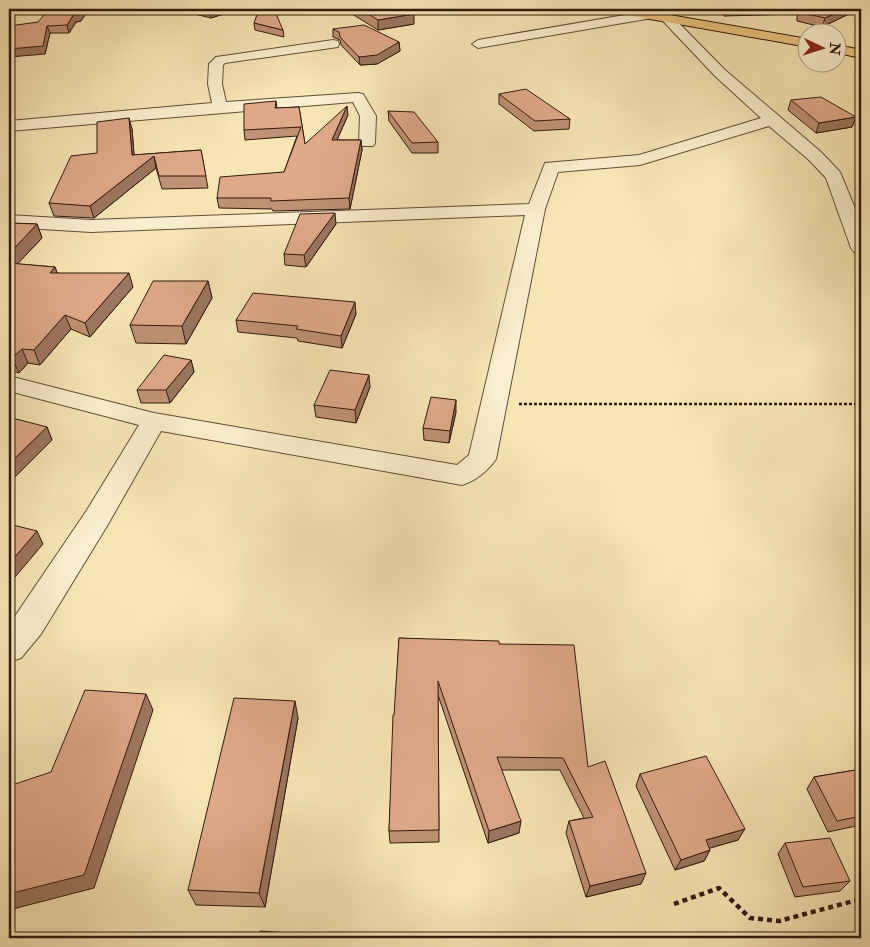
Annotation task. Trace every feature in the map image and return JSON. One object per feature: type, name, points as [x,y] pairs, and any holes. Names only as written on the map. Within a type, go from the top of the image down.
[{"type":"main road","points":[[616,9],[798,41]]},
{"type":"main road","points":[[848,51],[861,54]]},
{"type":"street","points":[[478,44],[648,15]]},
{"type":"street","points":[[668,19],[720,72],[772,120],[815,156],[834,176],[861,248]]},
{"type":"street","points":[[220,108],[215,84],[216,64],[221,60],[333,44]]},
{"type":"street","points":[[9,126],[358,97],[368,116],[367,143]]},
{"type":"street","points":[[9,383],[154,420],[462,475],[482,460],[536,209],[551,167],[640,160],[772,120]]},
{"type":"street","points":[[9,221],[91,226],[536,209]]},
{"type":"street","points":[[9,648],[29,624],[97,518],[154,420]]},
{"type":"path","points":[[494,404],[861,404]]},
{"type":"path","points":[[674,904],[719,888],[750,918],[779,921],[861,899]]},
{"type":"building","points":[[49,9],[82,9],[79,14],[74,14],[67,25],[47,26],[43,46],[9,49],[9,26],[38,22]]},
{"type":"building","points":[[189,9],[226,9],[210,14]]},
{"type":"building","points":[[259,9],[274,9],[283,30],[254,23]]},
{"type":"building","points":[[360,9],[402,9],[414,14],[378,20]]},
{"type":"building","points":[[799,9],[845,9],[825,18],[799,12]]},
{"type":"building","points":[[364,25],[399,42],[377,55],[359,57],[340,37],[339,32],[333,29]]},
{"type":"building","points":[[526,89],[570,119],[535,121],[499,94]]},
{"type":"building","points":[[821,97],[856,117],[819,123],[791,100]]},
{"type":"building","points":[[276,101],[275,108],[299,107],[305,144],[347,106],[332,140],[361,140],[349,198],[271,201],[271,198],[217,198],[220,177],[284,172],[301,127],[244,130],[244,104]]},
{"type":"building","points":[[388,111],[414,112],[438,142],[412,143]]},
{"type":"building","points":[[129,118],[132,155],[201,150],[206,176],[159,176],[154,156],[90,206],[49,203],[71,156],[97,153],[97,122]]},
{"type":"building","points":[[335,213],[304,255],[284,254],[300,214]]},
{"type":"building","points":[[9,223],[37,224],[9,254]]},
{"type":"building","points":[[9,263],[55,267],[50,273],[129,273],[85,323],[65,315],[34,350],[22,349],[12,358],[9,357]]},
{"type":"building","points":[[153,281],[208,281],[182,326],[130,325]]},
{"type":"building","points":[[253,293],[355,302],[341,336],[296,329],[298,326],[236,320]]},
{"type":"building","points":[[164,355],[191,360],[166,390],[137,390]]},
{"type":"building","points":[[330,370],[369,375],[355,410],[314,405]]},
{"type":"building","points":[[431,397],[456,400],[450,431],[423,428]]},
{"type":"building","points":[[12,418],[47,427],[9,464],[9,421]]},
{"type":"building","points":[[9,524],[37,531],[9,564]]},
{"type":"building","points":[[399,638],[499,641],[499,644],[574,645],[588,767],[605,761],[646,873],[590,886],[569,821],[593,817],[563,758],[497,757],[521,821],[489,831],[438,681],[439,830],[389,831],[393,715]]},
{"type":"building","points":[[85,690],[146,694],[84,875],[9,894],[9,786],[51,772]]},
{"type":"building","points":[[234,698],[295,701],[259,893],[188,890]]},
{"type":"building","points":[[706,756],[745,829],[706,840],[710,850],[681,860],[640,774]]},
{"type":"building","points":[[861,769],[861,816],[837,821],[814,777]]},
{"type":"building","points":[[830,838],[850,881],[803,887],[785,843]]},
{"type":"building","points":[[260,931],[348,937],[348,938],[259,938]]}]
